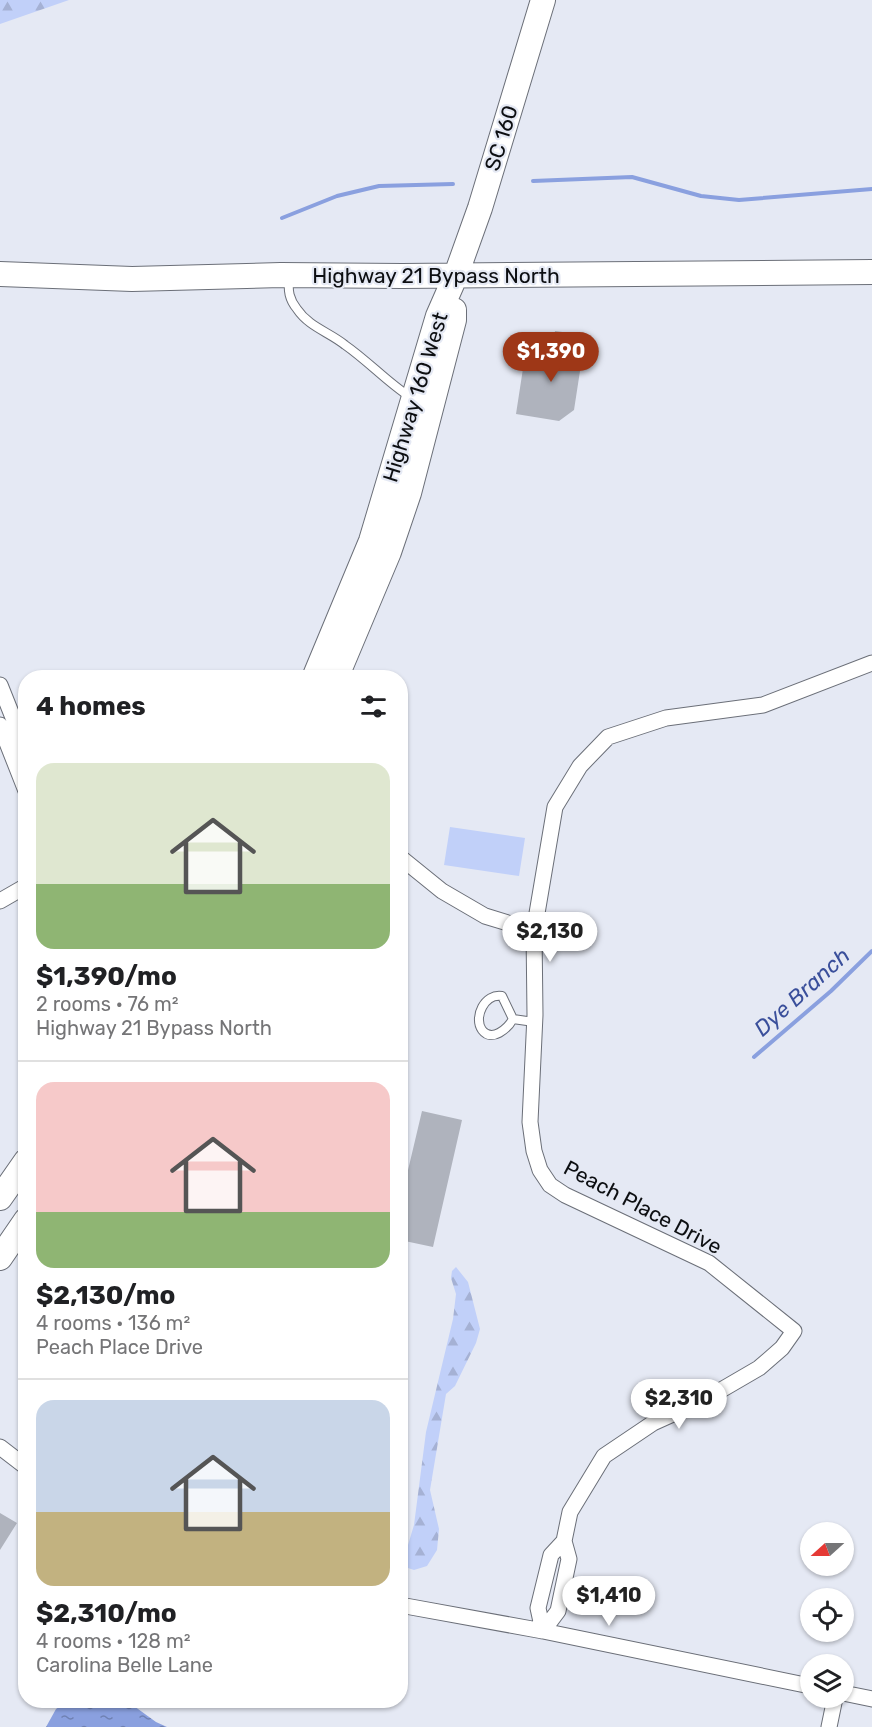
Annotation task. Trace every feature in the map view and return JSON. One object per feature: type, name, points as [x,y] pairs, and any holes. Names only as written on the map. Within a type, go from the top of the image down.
[{"type":"main road","name":"SC 160","points":[[456,275],[480,208],[543,0]]},
{"type":"main road","name":"Highway 21 Bypass North","points":[[0,274],[132,279],[289,275],[872,272]]},
{"type":"main road","name":"Highway 160 West","points":[[317,670],[370,541],[438,316],[456,275]]},
{"type":"main road","name":"Highway 160 West","points":[[339,670],[389,552],[410,493],[454,320],[456,275]]},
{"type":"main road","points":[[0,1198],[18,1172]]},
{"type":"main road","points":[[0,1258],[18,1232]]},
{"type":"street","name":"Peach Place Drive","points":[[543,1631],[538,1608],[551,1555],[564,1541],[570,1512],[604,1456],[654,1423],[704,1400],[759,1368],[782,1348],[794,1331],[709,1263],[565,1195],[550,1185],[540,1170],[534,1151],[530,1122],[534,1022],[534,931],[555,807],[580,766],[608,737],[666,717],[763,705],[872,663]]},
{"type":"street","points":[[0,685],[18,730]]},
{"type":"street","points":[[1,729],[18,771]]},
{"type":"street","points":[[408,863],[442,891],[484,916],[534,931]]},
{"type":"street","points":[[0,901],[18,891]]},
{"type":"street","points":[[0,1447],[18,1461]]},
{"type":"street","points":[[408,1606],[543,1631],[800,1684]]},
{"type":"street","points":[[854,1696],[872,1699]]},
{"type":"street","points":[[829,1727],[833,1708]]},
{"type":"lane","points":[[289,275],[288,294],[306,321],[344,344],[393,386],[414,399]]},
{"type":"lane","points":[[1,729],[18,746]]},
{"type":"lane","points":[[491,996],[502,996],[513,1019],[501,1033],[484,1032],[480,1018],[485,1000],[491,996]]},
{"type":"lane","points":[[513,1019],[534,1022]]},
{"type":"green space","points":[[0,0],[69,0],[0,24]]},
{"type":"green space","points":[[450,827],[525,838],[519,876],[444,865]]},
{"type":"green space","points":[[456,1267],[468,1282],[480,1329],[476,1343],[455,1386],[446,1394],[430,1490],[439,1529],[437,1550],[427,1566],[414,1570],[408,1568],[408,1545],[414,1525],[426,1432],[453,1319],[456,1294],[451,1278],[452,1271]]},
{"type":"water","points":[[137,1708],[167,1727],[46,1727],[56,1709]]},
{"type":"building","points":[[555,331],[577,334],[572,369],[580,371],[574,410],[559,421],[516,414],[524,362],[550,366]]},
{"type":"building","points":[[422,1111],[462,1120],[433,1247],[408,1242],[408,1170]]},
{"type":"building","points":[[0,1513],[17,1523],[0,1550]]},
{"type":"waterway","points":[[533,181],[632,177],[701,196],[739,200],[872,189]]},
{"type":"waterway","points":[[282,218],[337,196],[379,186],[453,184]]},
{"type":"waterway","name":"Dye Branch","points":[[754,1057],[831,991],[872,951]]}]
